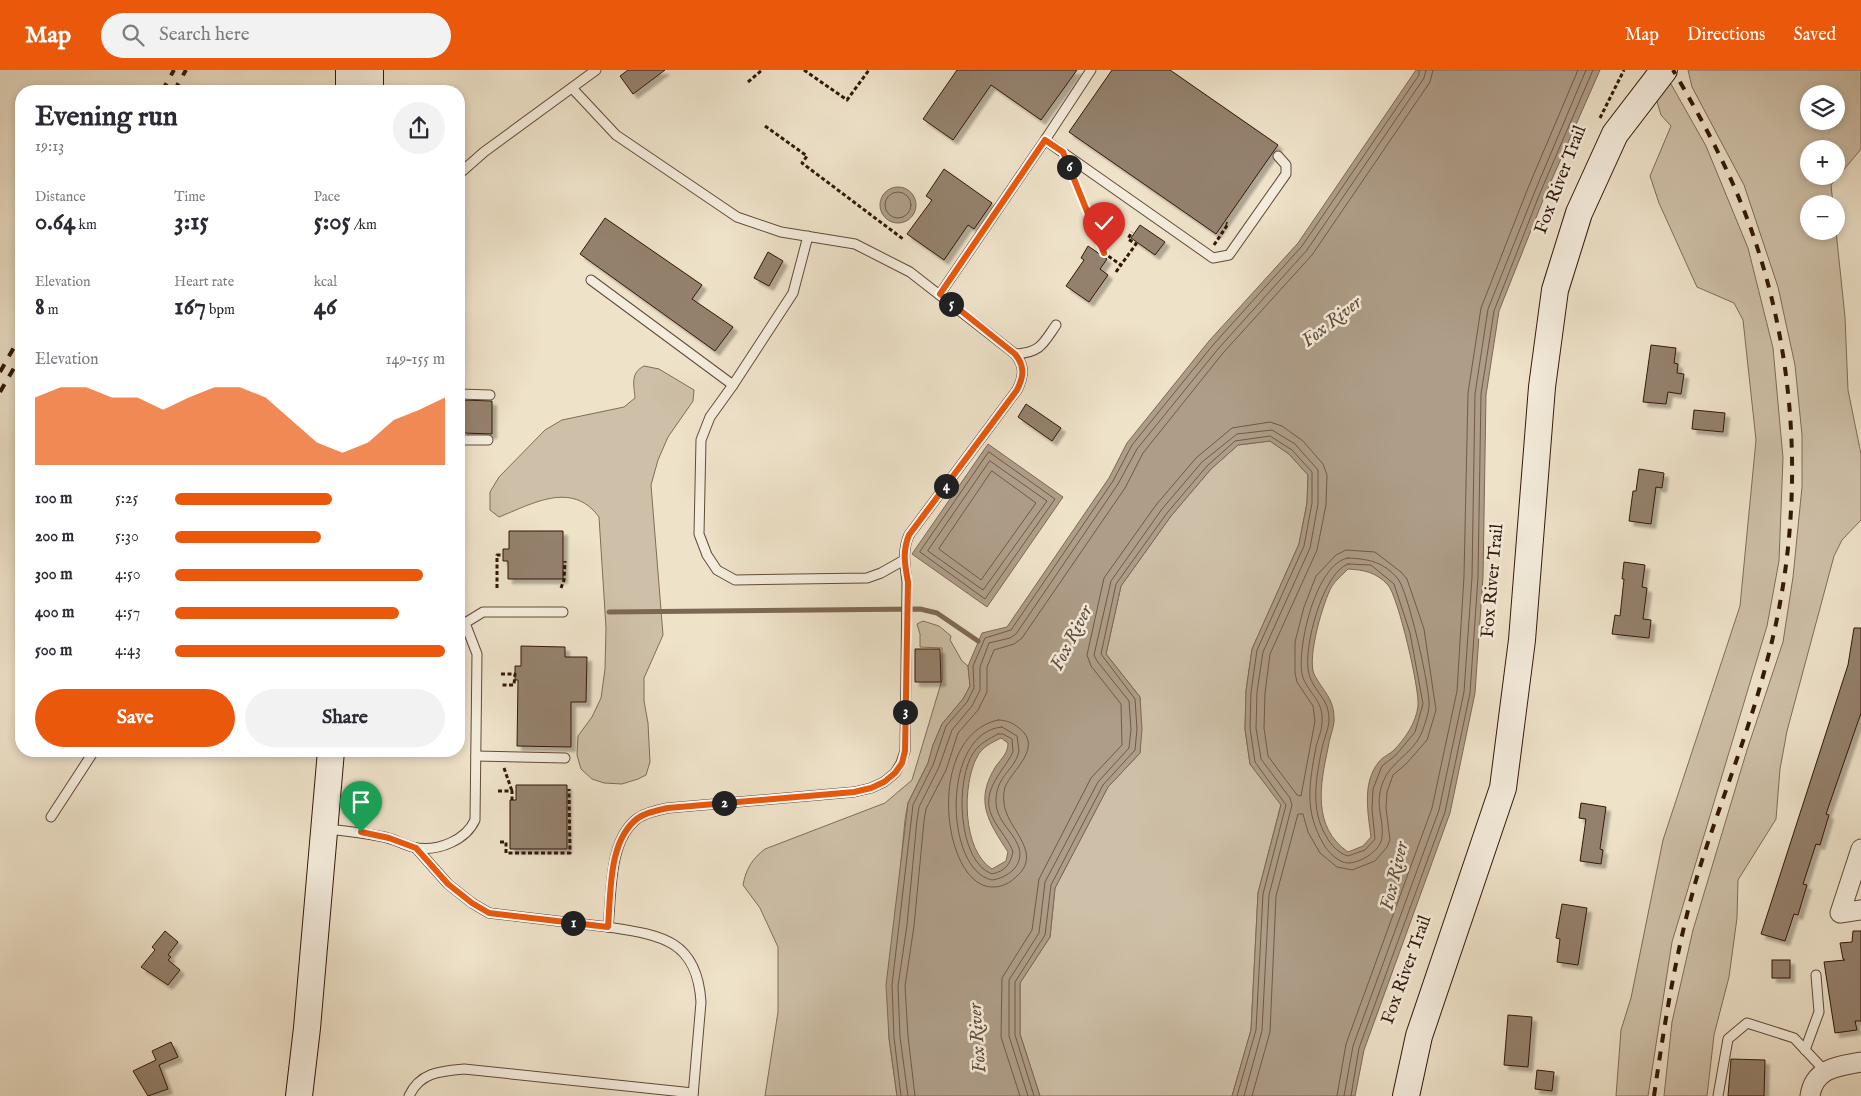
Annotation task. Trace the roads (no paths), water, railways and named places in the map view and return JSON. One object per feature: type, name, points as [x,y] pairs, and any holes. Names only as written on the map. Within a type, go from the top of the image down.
[{"type":"street","points":[[349,70],[349,85]]},
{"type":"street","points":[[370,70],[370,85]]},
{"type":"street","points":[[1406,1096],[1419,1036],[1503,788],[1522,640],[1542,387],[1556,290],[1579,213],[1615,134],[1664,70]]},
{"type":"street","points":[[299,1096],[307,1028],[330,757]]},
{"type":"street","points":[[1861,850],[1840,913],[1861,910]]},
{"type":"street","points":[[1810,1096],[1817,1076],[1833,1067],[1861,1062]]},
{"type":"lane","points":[[465,169],[484,152],[596,70]]},
{"type":"lane","points":[[940,294],[1091,70]]},
{"type":"lane","points":[[572,88],[616,135],[737,217],[782,232],[855,244],[910,272],[1015,354],[1023,368],[1023,376],[1017,390],[909,535],[906,544],[904,560],[908,582],[905,751],[902,763],[895,773],[884,782],[854,792],[668,808],[648,813],[628,828],[616,850],[608,927]]},
{"type":"lane","points":[[1045,140],[1213,258],[1230,255],[1286,174],[1286,165],[1278,156]]},
{"type":"lane","points":[[808,236],[793,293],[710,417],[701,440],[699,534],[707,555],[717,570],[735,580],[867,578],[881,573],[904,560]]},
{"type":"lane","points":[[591,280],[733,385]]},
{"type":"lane","points":[[1015,354],[1034,352],[1042,346],[1056,324]]},
{"type":"lane","points":[[465,394],[490,395]]},
{"type":"lane","points":[[465,440],[488,440]]},
{"type":"lane","points":[[465,621],[483,612],[563,612]]},
{"type":"lane","points":[[323,829],[389,838],[416,848],[435,848],[456,840],[470,830],[475,820],[477,654],[465,629]]},
{"type":"lane","points":[[476,756],[565,758]]},
{"type":"lane","points":[[51,817],[90,757]]},
{"type":"lane","points":[[409,1096],[414,1086],[435,1072],[464,1069],[693,1095],[701,1002],[700,988],[694,969],[681,950],[661,936],[608,927],[489,913],[472,903],[448,884],[416,848]]},
{"type":"lane","points":[[1805,1050],[1819,1012],[1816,975]]},
{"type":"lane","points":[[1718,1096],[1728,1039],[1747,1023],[1794,1038],[1825,1071]]},
{"type":"water","name":"Fox River","points":[[1416,70],[1600,70],[1545,195],[1499,311],[1486,395],[1483,577],[1475,693],[1450,813],[1364,1050],[1355,1096],[1232,1096],[1251,1030],[1258,893],[1281,805],[1250,764],[1245,729],[1246,691],[1252,649],[1299,544],[1307,503],[1308,475],[1289,454],[1270,441],[1238,445],[1211,469],[1171,516],[1121,586],[1106,654],[1140,697],[1142,729],[1140,753],[1108,787],[1055,888],[1050,937],[1020,983],[1020,1034],[1040,1096],[897,1096],[889,1038],[886,985],[908,803],[928,763],[942,724],[963,699],[970,686],[968,666],[982,633],[1007,627],[1109,478],[1127,443],[1209,341],[1298,243]],"holes":[[[1348,569],[1374,574],[1388,585],[1397,606],[1408,644],[1418,697],[1415,719],[1406,736],[1393,751],[1379,761],[1373,771],[1367,799],[1371,837],[1363,846],[1348,852],[1336,842],[1324,818],[1321,791],[1334,714],[1328,696],[1317,680],[1312,666],[1314,643],[1324,604],[1332,586]],[[1001,738],[1008,743],[1007,750],[989,778],[985,800],[990,820],[1008,852],[1006,861],[992,869],[982,860],[975,847],[970,833],[967,800],[972,769],[977,757],[984,748]]]},
{"type":"water","points":[[898,187],[905,188],[911,192],[915,198],[915,212],[911,218],[905,222],[898,223],[891,222],[885,218],[881,212],[880,205],[881,198],[885,192],[891,188]]},
{"type":"water","points":[[988,444],[1063,497],[987,607],[912,554]]},
{"type":"waterway","points":[[609,612],[920,609],[937,613],[978,641]]},
{"type":"railway","points":[[165,85],[174,70]]},
{"type":"railway","points":[[177,85],[186,70]]},
{"type":"railway","points":[[1654,1096],[1672,982],[1691,898],[1752,714],[1767,661],[1779,607],[1787,553],[1792,498],[1792,443],[1788,389],[1780,335],[1767,281],[1751,229],[1735,188],[1706,128],[1673,70]]},
{"type":"railway","points":[[0,372],[15,346]]},
{"type":"railway","points":[[0,392],[15,366]]}]
